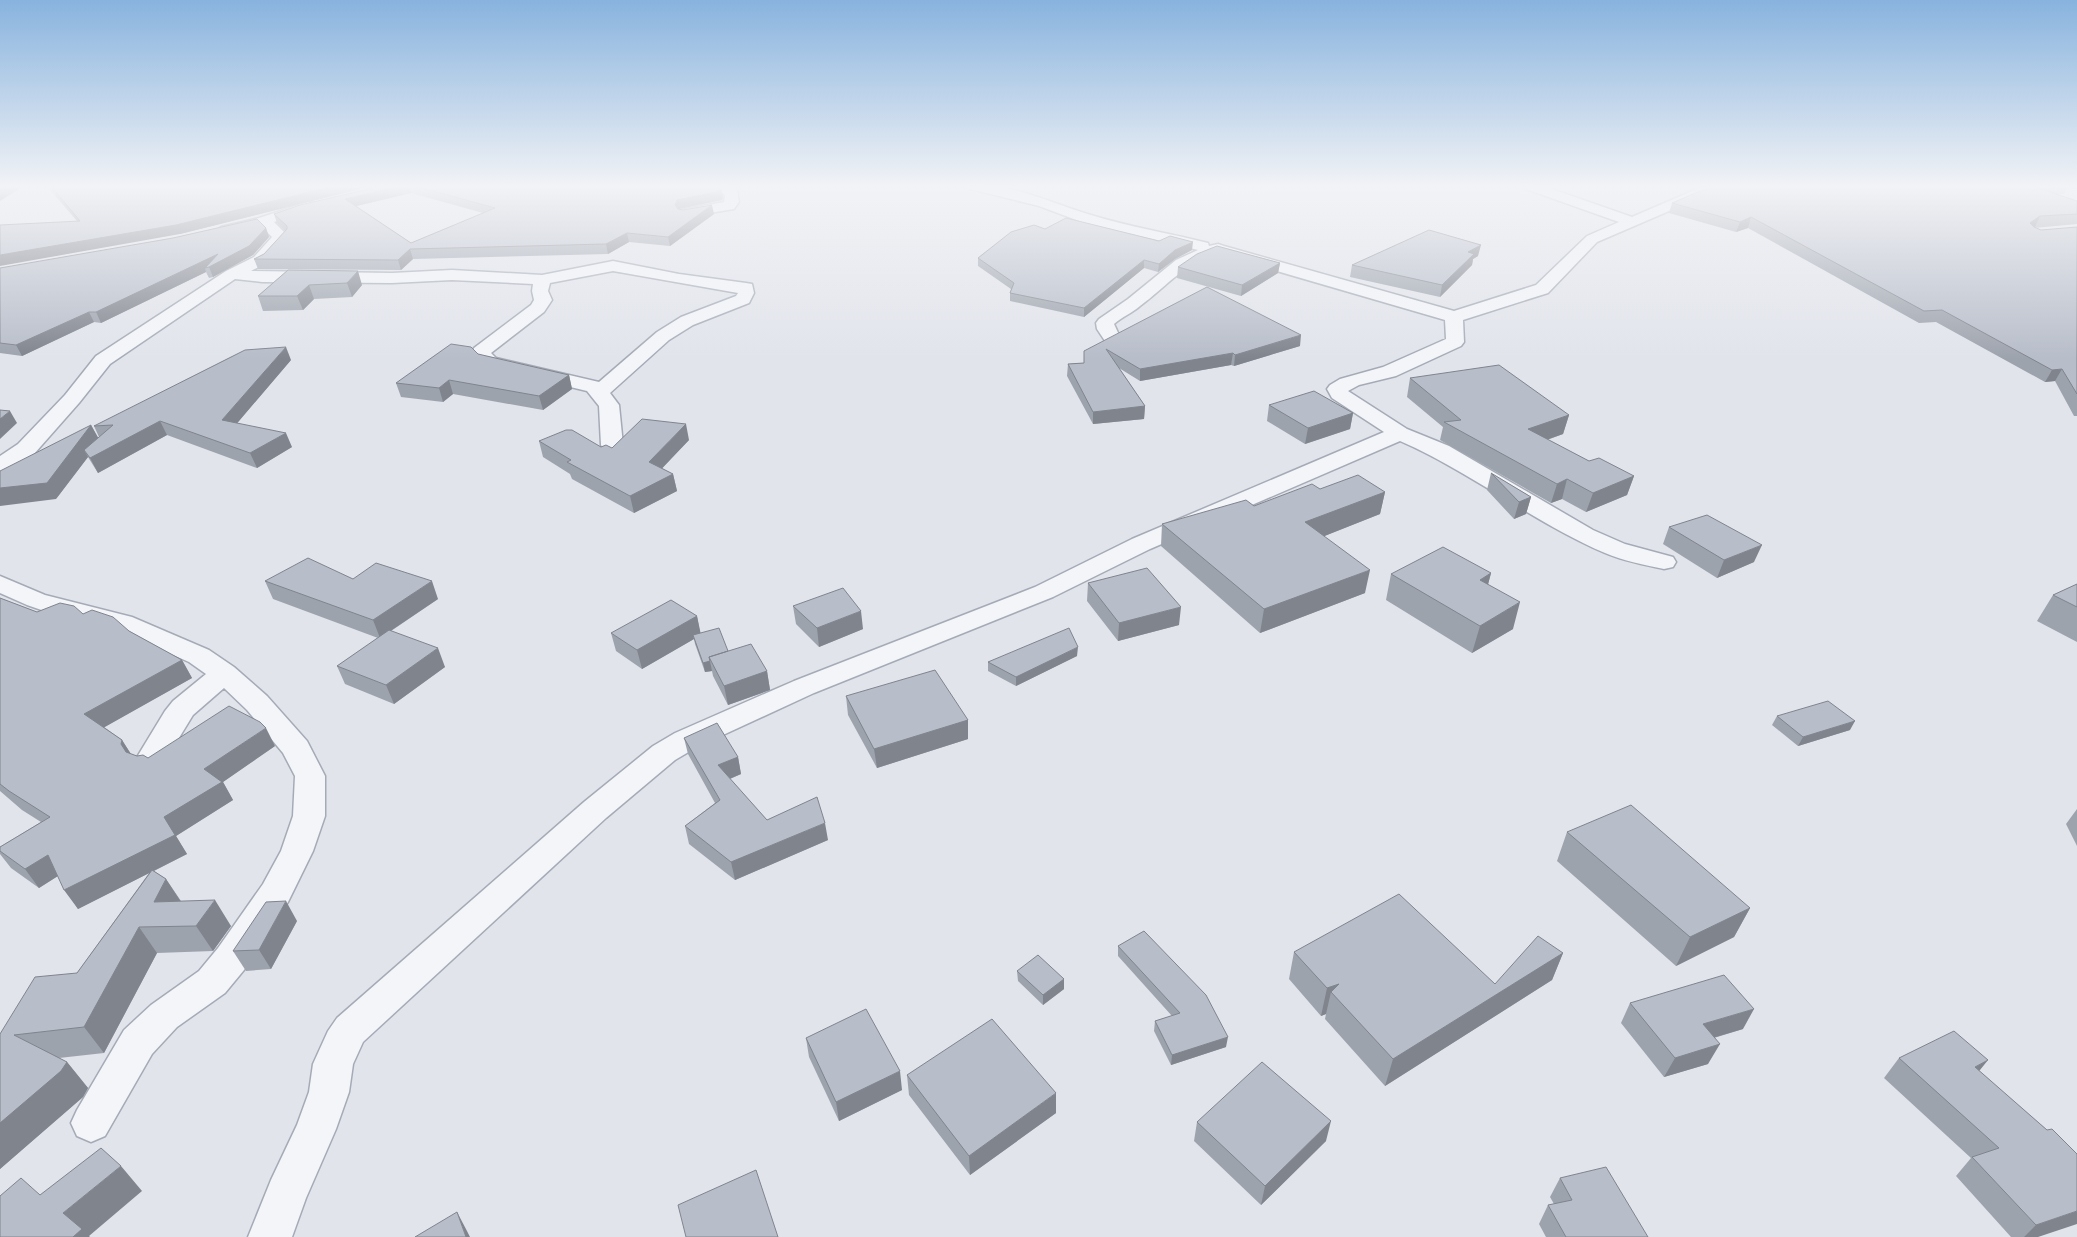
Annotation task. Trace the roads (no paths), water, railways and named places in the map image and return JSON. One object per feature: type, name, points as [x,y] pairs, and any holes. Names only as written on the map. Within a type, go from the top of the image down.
[{"type":"street","points":[[0,466],[26,449],[72,399],[104,360],[232,274],[260,260],[276,244]]},
{"type":"street","points":[[1195,244],[1454,317],[1542,288],[1587,244]]},
{"type":"street","points":[[1111,337],[1106,330],[1105,323],[1111,316],[1133,303],[1174,267],[1206,251],[1218,249]]},
{"type":"street","points":[[232,274],[262,277],[392,278],[452,275],[542,280],[612,266],[679,279],[746,288],[746,294],[743,299],[687,321],[663,336],[598,393]]},
{"type":"street","points":[[542,280],[540,291],[543,300],[538,308],[482,352],[481,355],[490,362],[579,382],[594,388],[609,405],[612,446]]},
{"type":"street","points":[[1454,317],[1455,342],[1380,374],[1356,380],[1337,389],[1340,394],[1400,433],[1441,451],[1585,535],[1616,548],[1664,562]]},
{"type":"street","points":[[270,1237],[286,1195],[316,1129],[329,1092],[333,1064],[350,1030],[588,816],[664,753],[686,740],[804,687],[1044,592],[1141,544],[1400,433]]},
{"type":"street","points":[[0,584],[62,608],[123,623],[199,656],[224,673],[257,703],[296,748],[310,776],[309,816],[296,851],[276,893],[232,959],[212,982],[164,1016],[138,1042],[91,1123]]},
{"type":"street","points":[[149,762],[179,713],[193,698],[224,673]]}]
